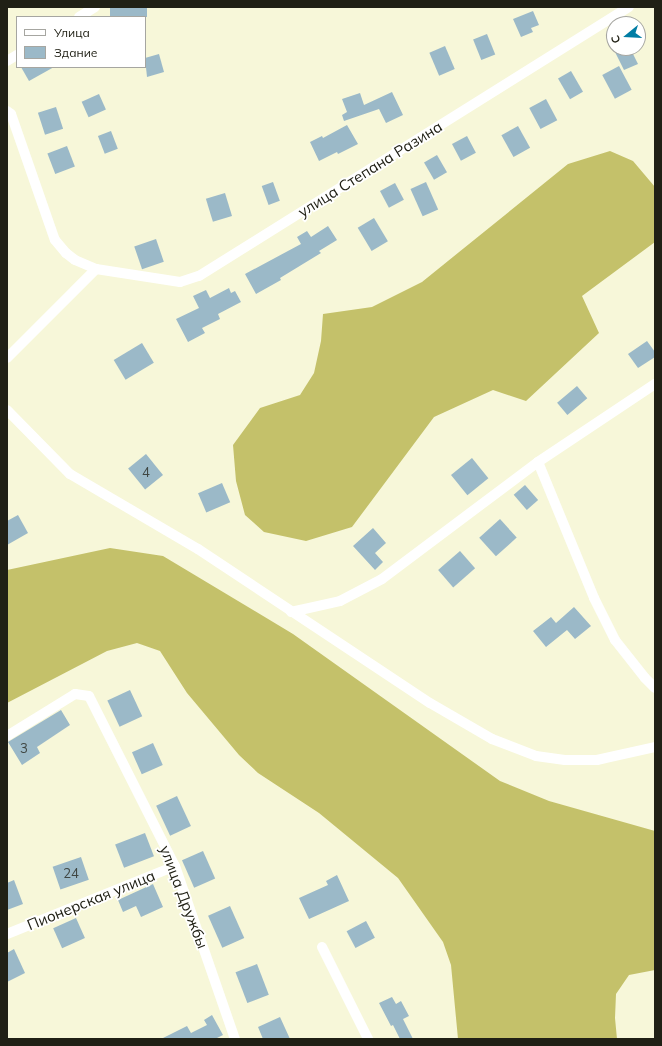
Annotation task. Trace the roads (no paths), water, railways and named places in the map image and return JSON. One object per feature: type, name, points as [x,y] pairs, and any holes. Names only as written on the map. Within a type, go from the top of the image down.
[{"type":"street","points":[[81,16],[95,7]]},
{"type":"street","name":"улица Степана Разина","points":[[7,110],[11,114],[55,240],[75,260],[96,269],[180,282],[199,276],[629,7]]},
{"type":"street","points":[[7,61],[16,56]]},
{"type":"street","points":[[7,358],[96,269]]},
{"type":"street","points":[[291,612],[340,601],[382,579],[538,462],[655,384]]},
{"type":"street","points":[[7,410],[70,474],[198,549],[430,703],[499,742],[536,756],[565,760],[597,760],[655,747]]},
{"type":"street","points":[[538,462],[594,598],[615,640],[645,678],[655,688]]},
{"type":"street","name":"улица Дружбы","points":[[7,736],[75,694],[89,696],[175,866],[235,1039]]},
{"type":"street","name":"Пионерская улица","points":[[7,934],[175,866]]},
{"type":"street","points":[[322,947],[368,1039]]}]
